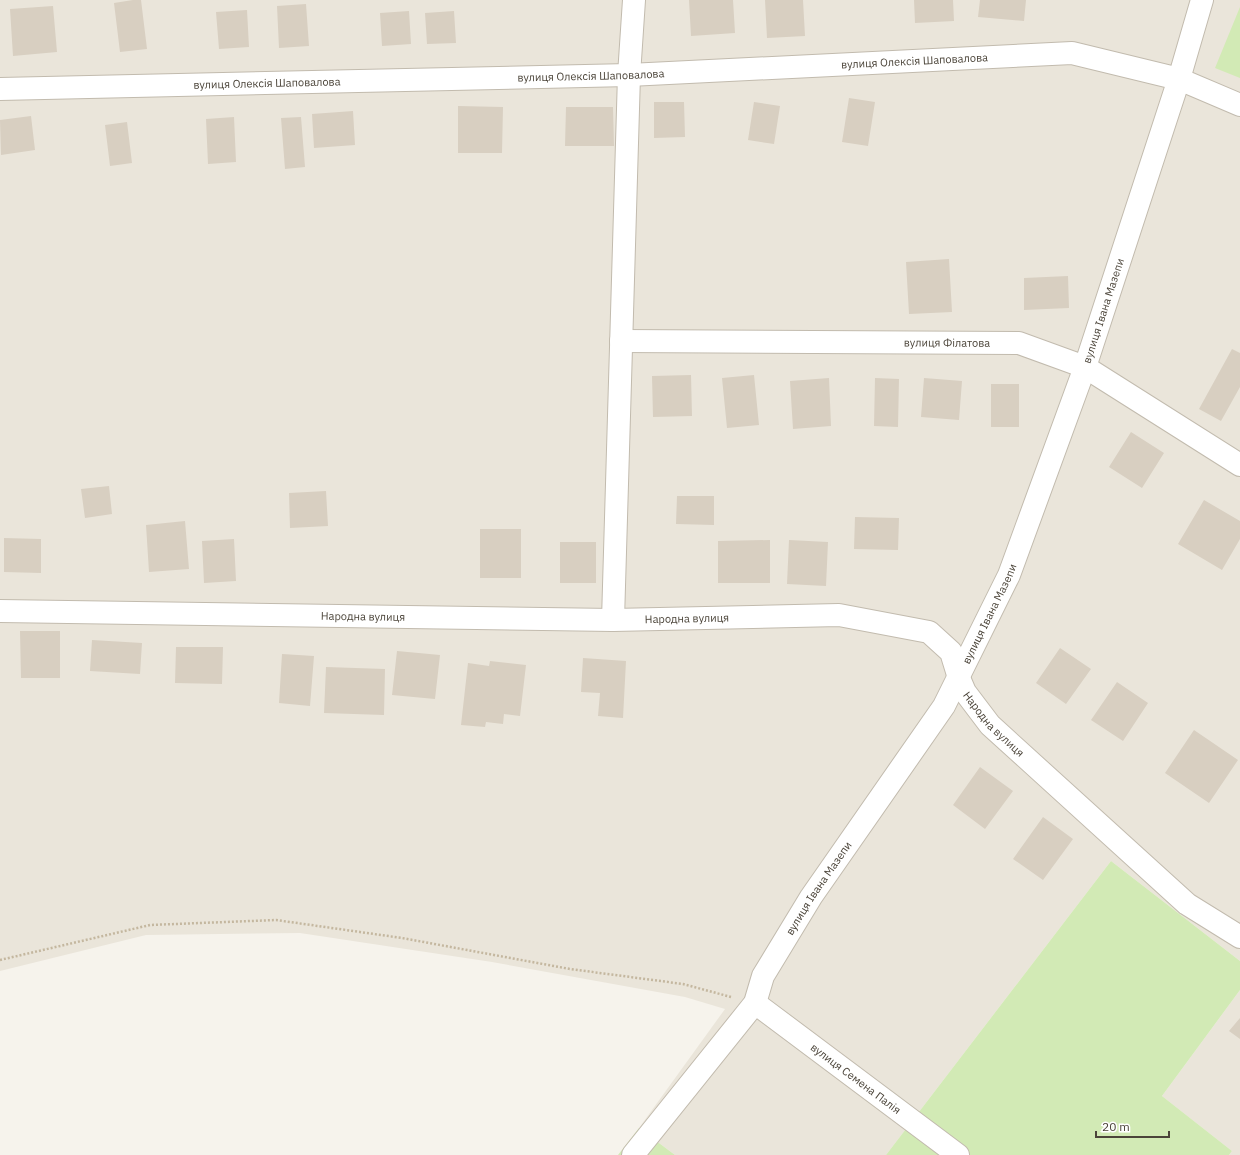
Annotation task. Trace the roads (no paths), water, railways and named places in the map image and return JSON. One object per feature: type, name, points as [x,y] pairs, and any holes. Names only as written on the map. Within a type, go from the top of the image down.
[{"type":"street","points":[[613,620],[629,75],[634,0]]},
{"type":"street","name":"вулиця Івана Мазепи","points":[[633,1155],[755,1003],[763,976],[811,897],[944,706],[959,678],[1009,575],[1086,367],[1179,79],[1202,0]]},
{"type":"street","name":"вулиця Олексія Шаповалова","points":[[0,89],[629,75],[1072,53],[1179,79],[1240,105]]},
{"type":"street","name":"вулиця Філатова","points":[[621,341],[1019,343],[1086,367],[1240,465]]},
{"type":"street","name":"Народна вулиця","points":[[0,611],[613,620],[839,615],[929,632],[951,652],[965,692],[990,725],[1187,904],[1240,937]]},
{"type":"street","name":"вулиця Семена Палія","points":[[755,1003],[958,1155]]}]
